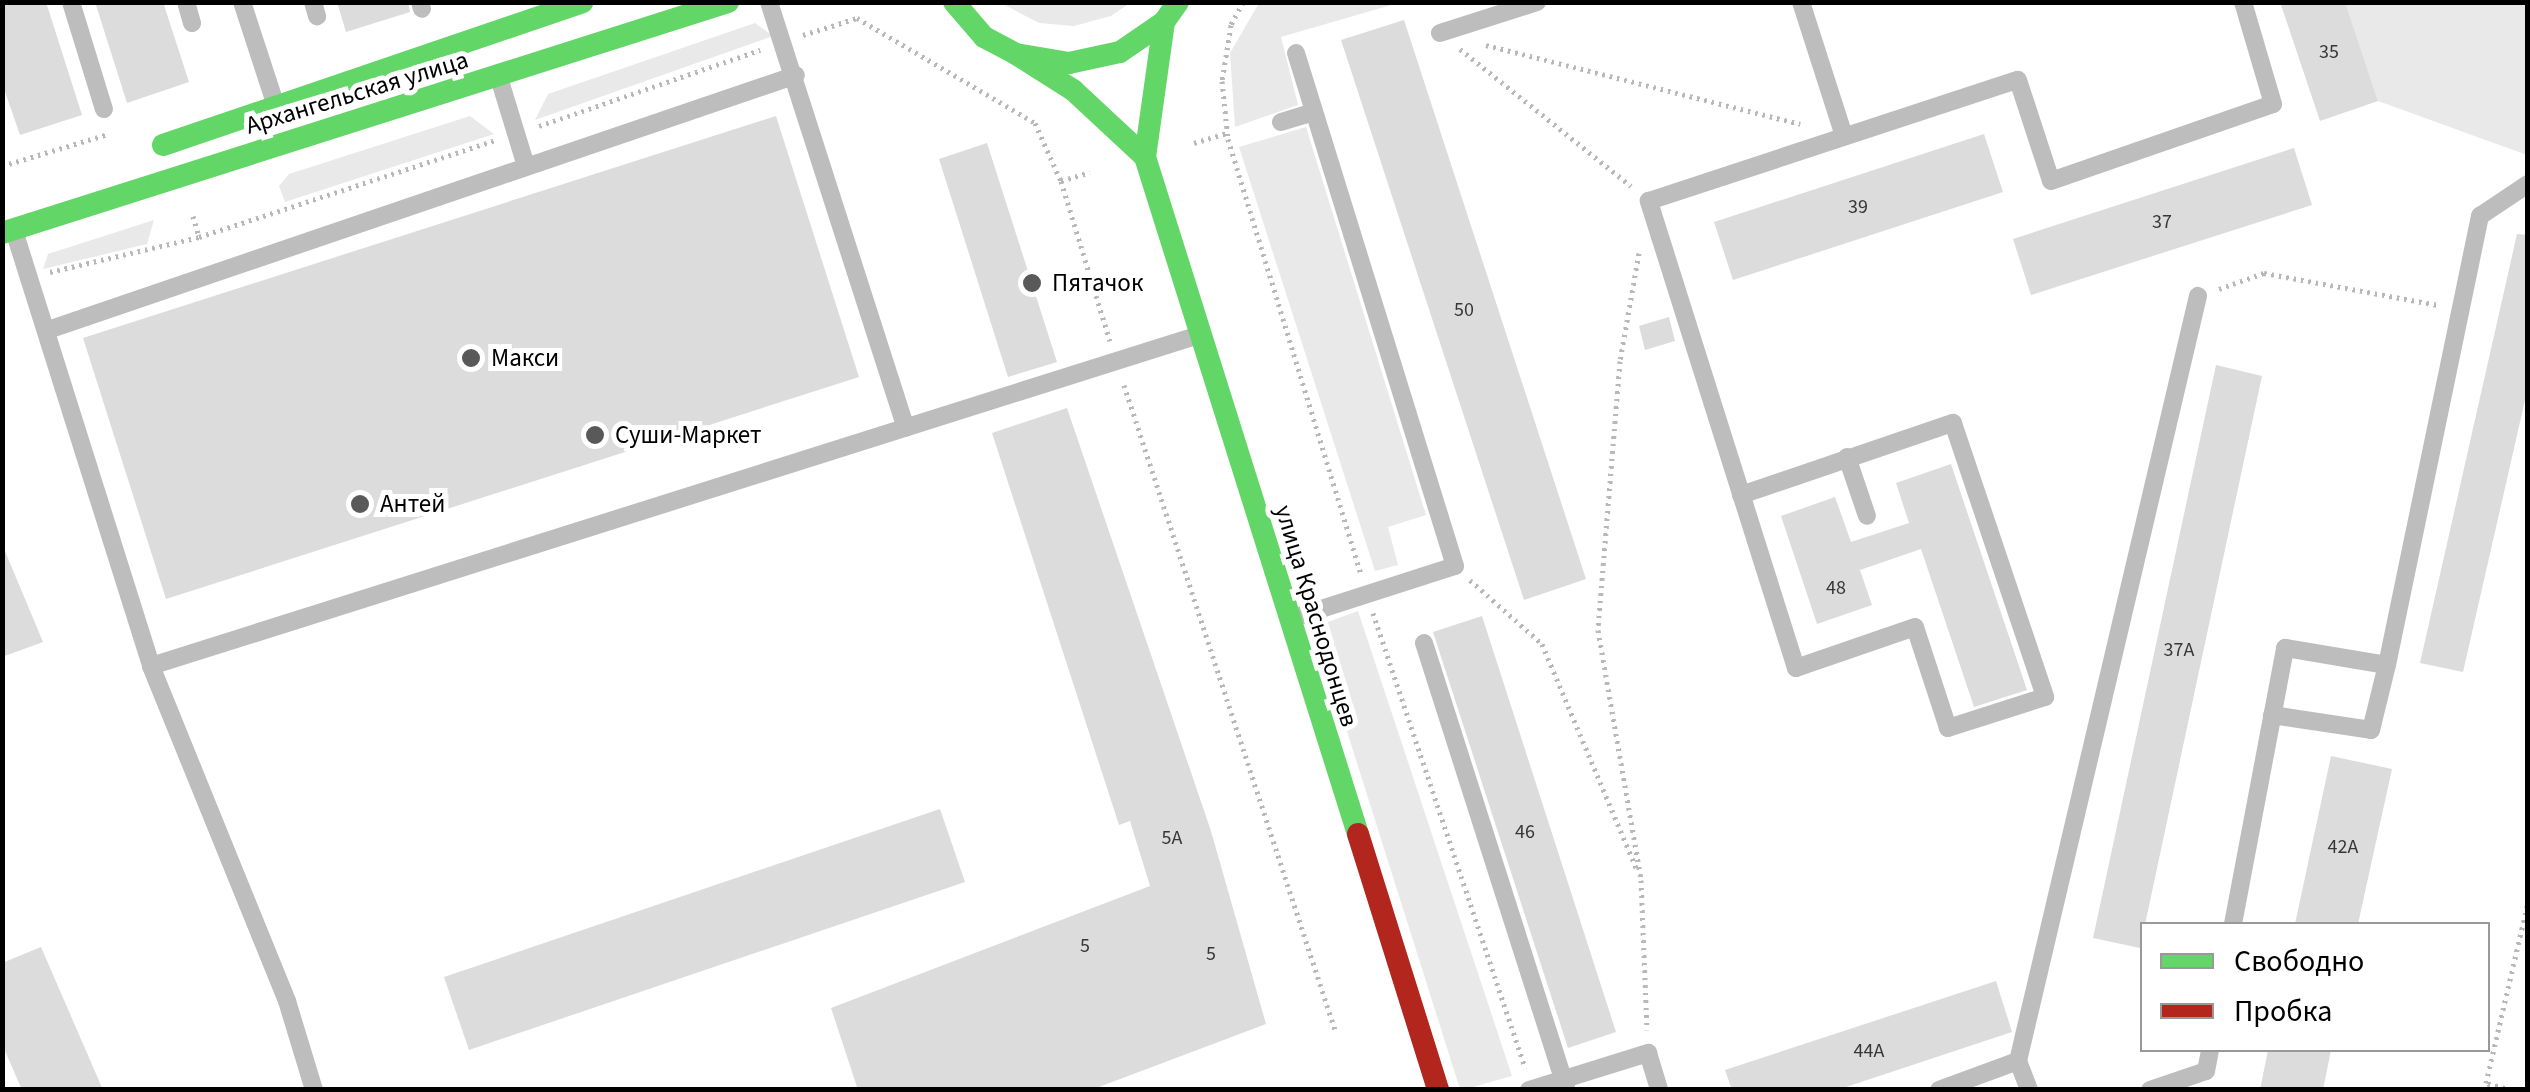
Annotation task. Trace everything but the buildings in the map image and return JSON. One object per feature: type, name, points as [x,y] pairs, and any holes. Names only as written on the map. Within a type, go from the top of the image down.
[{"type":"main road","name":"Архангельская улица","points":[[134,154],[582,2]]},
{"type":"main road","name":"Архангельская улица","points":[[8,232],[728,2]]},
{"type":"main road","points":[[954,2],[984,37],[1072,90],[1145,157]]},
{"type":"main road","points":[[1016,54],[1069,63],[1120,52],[1171,12]]},
{"type":"main road","name":"улица Краснодонцев","points":[[1171,12],[1145,157],[1438,1090]]},
{"type":"lane","points":[[71,2],[104,109]]},
{"type":"lane","points":[[186,2],[192,24]]},
{"type":"lane","points":[[242,2],[276,105]]},
{"type":"lane","points":[[769,2],[796,76],[906,428]]},
{"type":"lane","points":[[1440,33],[1537,2]]},
{"type":"lane","points":[[1801,2],[1844,136]]},
{"type":"lane","points":[[1741,495],[1953,422],[2045,697],[1948,728],[1915,626],[1796,668],[1741,495],[1649,200],[2018,80],[2051,181],[2273,104],[2243,2]]},
{"type":"lane","points":[[1288,620],[1455,566],[1296,54]]},
{"type":"lane","points":[[48,330],[796,76]]},
{"type":"lane","points":[[499,77],[526,166]]},
{"type":"lane","points":[[1281,122],[1314,112]]},
{"type":"lane","points":[[2272,715],[2371,730],[2480,216],[2528,184]]},
{"type":"lane","points":[[8,232],[30,276],[48,330],[151,666],[287,1001],[314,1090]]},
{"type":"lane","points":[[2029,1090],[2018,1061],[2198,296]]},
{"type":"lane","points":[[151,666],[1200,335]]},
{"type":"lane","points":[[1848,457],[1867,516]]},
{"type":"lane","points":[[1424,643],[1565,1084]]},
{"type":"lane","points":[[2233,922],[2285,648],[2386,665]]},
{"type":"lane","points":[[2150,1090],[2206,1071],[2210,1052]]},
{"type":"lane","points":[[1531,1089],[1565,1084],[1648,1053],[1660,1090]]},
{"type":"lane","points":[[1939,1090],[2018,1061]]},
{"type":"path","points":[[1243,2],[1230,25],[1222,81],[1227,133],[1367,594],[1531,1089]]},
{"type":"path","points":[[30,276],[200,236],[857,18],[1035,123],[1061,181],[1116,362],[1336,1033]]},
{"type":"path","points":[[1440,33],[1844,136]]},
{"type":"path","points":[[1440,33],[1649,200],[1620,361],[1598,630],[1641,880],[1648,1053]]},
{"type":"path","points":[[1194,143],[1227,133]]},
{"type":"path","points":[[1061,181],[1090,172]]},
{"type":"path","points":[[2198,296],[2264,274],[2460,309]]},
{"type":"path","points":[[1455,566],[1542,644],[1641,880]]},
{"type":"path","points":[[2512,1090],[2485,1086],[2528,902]]},
{"type":"shaded area","points":[[1259,2],[1398,3],[1281,37],[1298,105],[1235,127],[1230,53]]},
{"type":"shaded area","points":[[1001,3],[1130,3],[1111,16],[1074,26],[1039,23]]},
{"type":"shaded area","points":[[2345,3],[2527,3],[2527,155],[2378,101]]},
{"type":"shaded area","points":[[755,23],[773,36],[535,120],[548,94]]},
{"type":"shaded area","points":[[470,116],[494,134],[285,202],[279,186],[289,174]]},
{"type":"shaded area","points":[[1306,127],[1426,515],[1388,527],[1398,565],[1375,571],[1239,147]]},
{"type":"shaded area","points":[[154,220],[147,244],[43,269],[48,254]]},
{"type":"shaded area","points":[[1358,611],[1512,1076],[1466,1089],[1460,1089],[1314,627]]},
{"type":"traffic: fast","points":[[163,145],[582,2]]},
{"type":"traffic: fast","points":[[2,233],[728,2]]},
{"type":"traffic: fast","points":[[954,2],[984,37],[1016,54],[1069,63],[1120,52],[1164,22],[1178,2]]},
{"type":"traffic: fast","points":[[1164,22],[1145,157],[1358,834]]},
{"type":"traffic: fast","points":[[1019,56],[1073,90],[1145,157]]},
{"type":"traffic: jam","points":[[1358,834],[1438,1090]]},
{"type":"place","name":"Пятачок","points":[[1032,283]]},
{"type":"place","name":"Макси","points":[[471,358]]},
{"type":"place","name":"Суши-Маркет","points":[[595,435]]},
{"type":"place","name":"Антей","points":[[360,504]]}]
